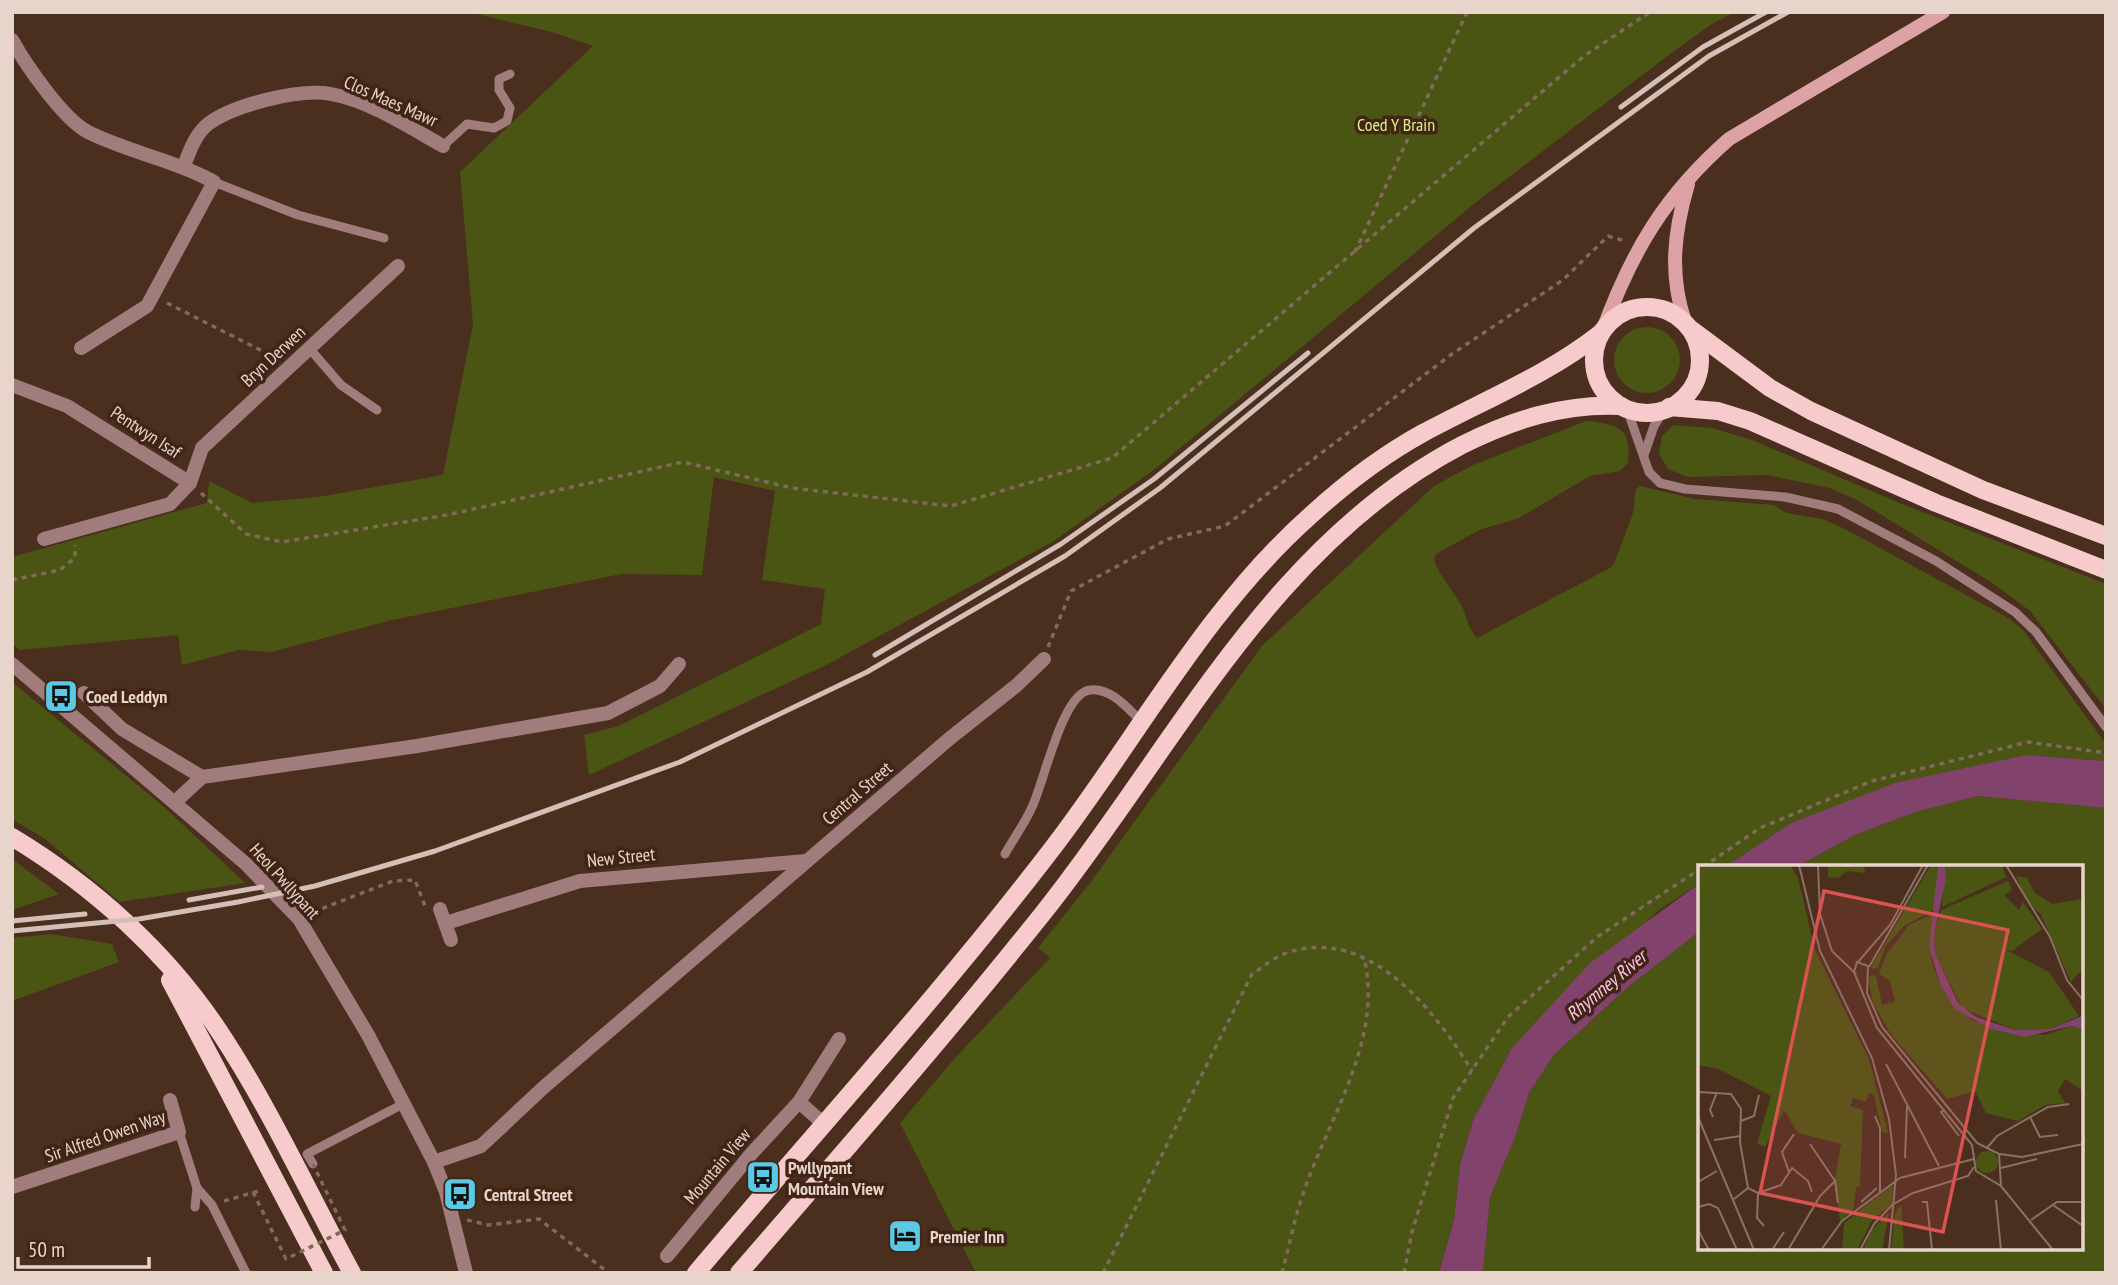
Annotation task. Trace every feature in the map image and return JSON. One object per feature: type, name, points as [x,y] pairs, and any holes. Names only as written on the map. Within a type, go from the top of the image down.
[{"type":"main road","points":[[696,1273],[1003,912],[1216,620],[1308,517],[1394,450],[1547,370],[1602,332],[1615,317],[1641,307],[1666,310],[1770,388],[1811,411],[1983,490],[2106,536]]},
{"type":"main road","points":[[1667,408],[1689,392],[1696,379],[1699,353],[1689,326]]},
{"type":"main road","points":[[1602,332],[1596,352],[1597,376],[1606,394],[1624,408]]},
{"type":"main road","points":[[739,1273],[1044,912],[1250,628],[1306,562],[1385,493],[1428,465],[1485,434],[1553,411],[1593,406],[1624,408],[1645,413],[1667,408],[1718,411],[1750,421],[1936,503],[2106,570]]},
{"type":"main road","points":[[12,837],[79,883],[157,954],[197,1001],[236,1057],[352,1273]]},
{"type":"main road","points":[[157,954],[324,1273]]},
{"type":"street","points":[[1602,332],[1640,245],[1665,205],[1729,139],[1943,12]]},
{"type":"street","points":[[12,40],[48,93],[85,131],[184,166],[214,182],[147,306],[81,348]]},
{"type":"street","name":"Clos Maes Mawr","points":[[184,166],[195,140],[208,124],[267,99],[306,93],[331,94],[358,103],[443,146]]},
{"type":"street","points":[[1689,180],[1676,228],[1673,256],[1676,290],[1689,326]]},
{"type":"street","name":"Bryn Derwen","points":[[190,483],[202,448],[398,266]]},
{"type":"street","name":"Pentwyn Isaf","points":[[12,386],[67,406],[190,483],[170,504],[44,539]]},
{"type":"street","name":"Central Street","points":[[434,1162],[481,1146],[494,1136],[544,1087],[1017,685],[1044,659]]},
{"type":"street","name":"Heol Pwllypant","points":[[12,664],[246,864],[299,919],[368,1035],[434,1162],[446,1192],[466,1273]]},
{"type":"street","points":[[175,802],[202,777],[350,757],[608,713],[660,686],[679,664]]},
{"type":"street","points":[[84,693],[122,729],[202,777]]},
{"type":"street","name":"New Street","points":[[446,923],[580,881],[736,865],[806,862]]},
{"type":"street","points":[[440,909],[452,940]]},
{"type":"street","name":"Mountain View","points":[[667,1256],[752,1153],[799,1102],[839,1039]]},
{"type":"street","name":"Sir Alfred Owen Way","points":[[12,1187],[179,1132],[170,1100]]},
{"type":"street","points":[[799,1102],[824,1124]]},
{"type":"lane","points":[[443,146],[467,124],[494,128],[507,121],[510,108],[498,84],[499,79],[510,74]]},
{"type":"lane","points":[[214,182],[298,215],[384,238]]},
{"type":"lane","points":[[309,348],[341,385],[376,410]]},
{"type":"lane","points":[[1624,408],[1653,478],[1670,486],[1824,504],[1856,516],[1970,582],[2015,612],[2036,632],[2106,727]]},
{"type":"lane","points":[[1644,457],[1654,426],[1667,408]]},
{"type":"lane","points":[[1005,853],[1032,807],[1057,738],[1073,701],[1081,692],[1099,690],[1115,697],[1143,723]]},
{"type":"lane","points":[[313,1164],[307,1154],[404,1103]]},
{"type":"lane","points":[[179,1132],[197,1188],[212,1205],[246,1273]]},
{"type":"lane","points":[[195,1207],[197,1188]]},
{"type":"path","points":[[1354,254],[1467,12]]},
{"type":"path","points":[[190,483],[246,534],[282,542],[447,515],[682,462],[792,488],[951,506],[1112,458],[1584,57],[1650,12]]},
{"type":"path","points":[[1044,659],[1071,591],[1168,539],[1225,526],[1452,354],[1563,280],[1608,236],[1640,245]]},
{"type":"path","points":[[169,306],[291,365]]},
{"type":"path","points":[[12,580],[60,570],[75,558],[76,532]]},
{"type":"path","points":[[1705,865],[1760,828],[1872,781],[2028,742],[2106,752]]},
{"type":"path","points":[[1404,1273],[1412,1232],[1453,1098],[1508,1017],[1597,937],[1698,870]]},
{"type":"path","points":[[326,906],[393,881],[415,880],[432,925],[446,923]]},
{"type":"path","points":[[1103,1273],[1252,974],[1282,954],[1318,947],[1364,956],[1395,979],[1432,1013],[1472,1071]]},
{"type":"path","points":[[1282,1273],[1302,1195],[1360,1047],[1370,1004],[1370,979],[1364,956]]},
{"type":"path","points":[[212,1205],[253,1192],[286,1259],[345,1230],[313,1164]]},
{"type":"path","points":[[488,1225],[539,1219],[609,1273]]},
{"type":"green space","name":"Coed Y Brain","points":[[469,12],[1735,12],[1710,25],[1662,60],[1475,203],[1155,469],[1054,541],[826,665],[589,775],[584,735],[619,726],[821,624],[825,589],[762,580],[775,491],[714,477],[702,575],[621,574],[392,620],[271,652],[238,650],[182,665],[178,635],[20,650],[12,643],[12,557],[207,503],[209,481],[252,503],[318,497],[443,475],[473,324],[460,172],[593,46],[552,32]]},
{"type":"green space","points":[[1640,327],[1654,327],[1666,332],[1675,341],[1680,360],[1678,373],[1671,384],[1654,393],[1640,393],[1628,388],[1619,379],[1614,367],[1614,353],[1619,341],[1628,332]]},
{"type":"green space","points":[[1586,421],[1614,426],[1620,430],[1625,435],[1629,451],[1628,463],[1620,471],[1590,476],[1519,518],[1479,530],[1436,554],[1436,566],[1460,603],[1477,638],[1610,568],[1614,564],[1633,513],[1636,489],[1640,486],[1695,499],[1774,505],[1786,513],[1823,519],[1847,530],[2010,619],[2023,630],[2106,744],[2106,761],[2026,755],[1978,766],[1841,805],[1791,823],[1728,865],[1698,865],[1698,884],[1659,910],[1512,1048],[1473,1120],[1460,1165],[1454,1220],[1439,1273],[976,1273],[900,1123],[955,1058],[1050,958],[1038,948],[1090,883],[1262,646],[1434,486],[1473,465]]},
{"type":"green space","points":[[1673,425],[1712,428],[1752,440],[1902,504],[2106,584],[2106,709],[2030,611],[1994,584],[1857,500],[1830,488],[1767,475],[1688,477],[1668,469],[1659,454],[1662,436]]},
{"type":"green space","points":[[12,682],[163,806],[245,883],[120,902],[45,839],[12,819]]},
{"type":"green space","points":[[1978,796],[2106,808],[2106,1273],[1483,1273],[1490,1197],[1516,1135],[1529,1093],[1554,1055],[1628,987],[1698,933],[1698,1250],[2083,1250],[2083,865],[1800,865],[1857,834],[1916,812]]},
{"type":"green space","points":[[12,859],[59,894],[12,910]]},
{"type":"green space","points":[[51,934],[112,944],[119,962],[12,1001],[12,938]]},
{"type":"water","points":[[2026,755],[2106,761],[2106,808],[1978,796],[1916,812],[1857,834],[1800,865],[1728,865],[1791,823],[1895,783]]},
{"type":"water","name":"Rhymney River","points":[[1698,884],[1698,933],[1628,987],[1554,1055],[1529,1093],[1516,1135],[1490,1197],[1483,1273],[1439,1273],[1454,1220],[1460,1165],[1473,1120],[1512,1048],[1590,963]]},
{"type":"railway","points":[[1621,107],[1703,47],[1766,12]]},
{"type":"railway","points":[[12,931],[139,919],[238,902],[315,886],[435,851],[680,762],[867,672],[1065,556],[1160,488],[1474,228],[1709,56],[1788,12]]},
{"type":"railway","points":[[875,655],[1061,544],[1154,479],[1308,353]]},
{"type":"railway","points":[[189,900],[262,887]]},
{"type":"railway","points":[[12,921],[85,914]]},
{"type":"place","name":"Coed Leddyn","points":[[61,696]]},
{"type":"place","name":"Pwllypant Mountain View","points":[[763,1177]]},
{"type":"place","name":"Central Street","points":[[460,1194]]},
{"type":"place","name":"Premier Inn","points":[[905,1236]]}]
